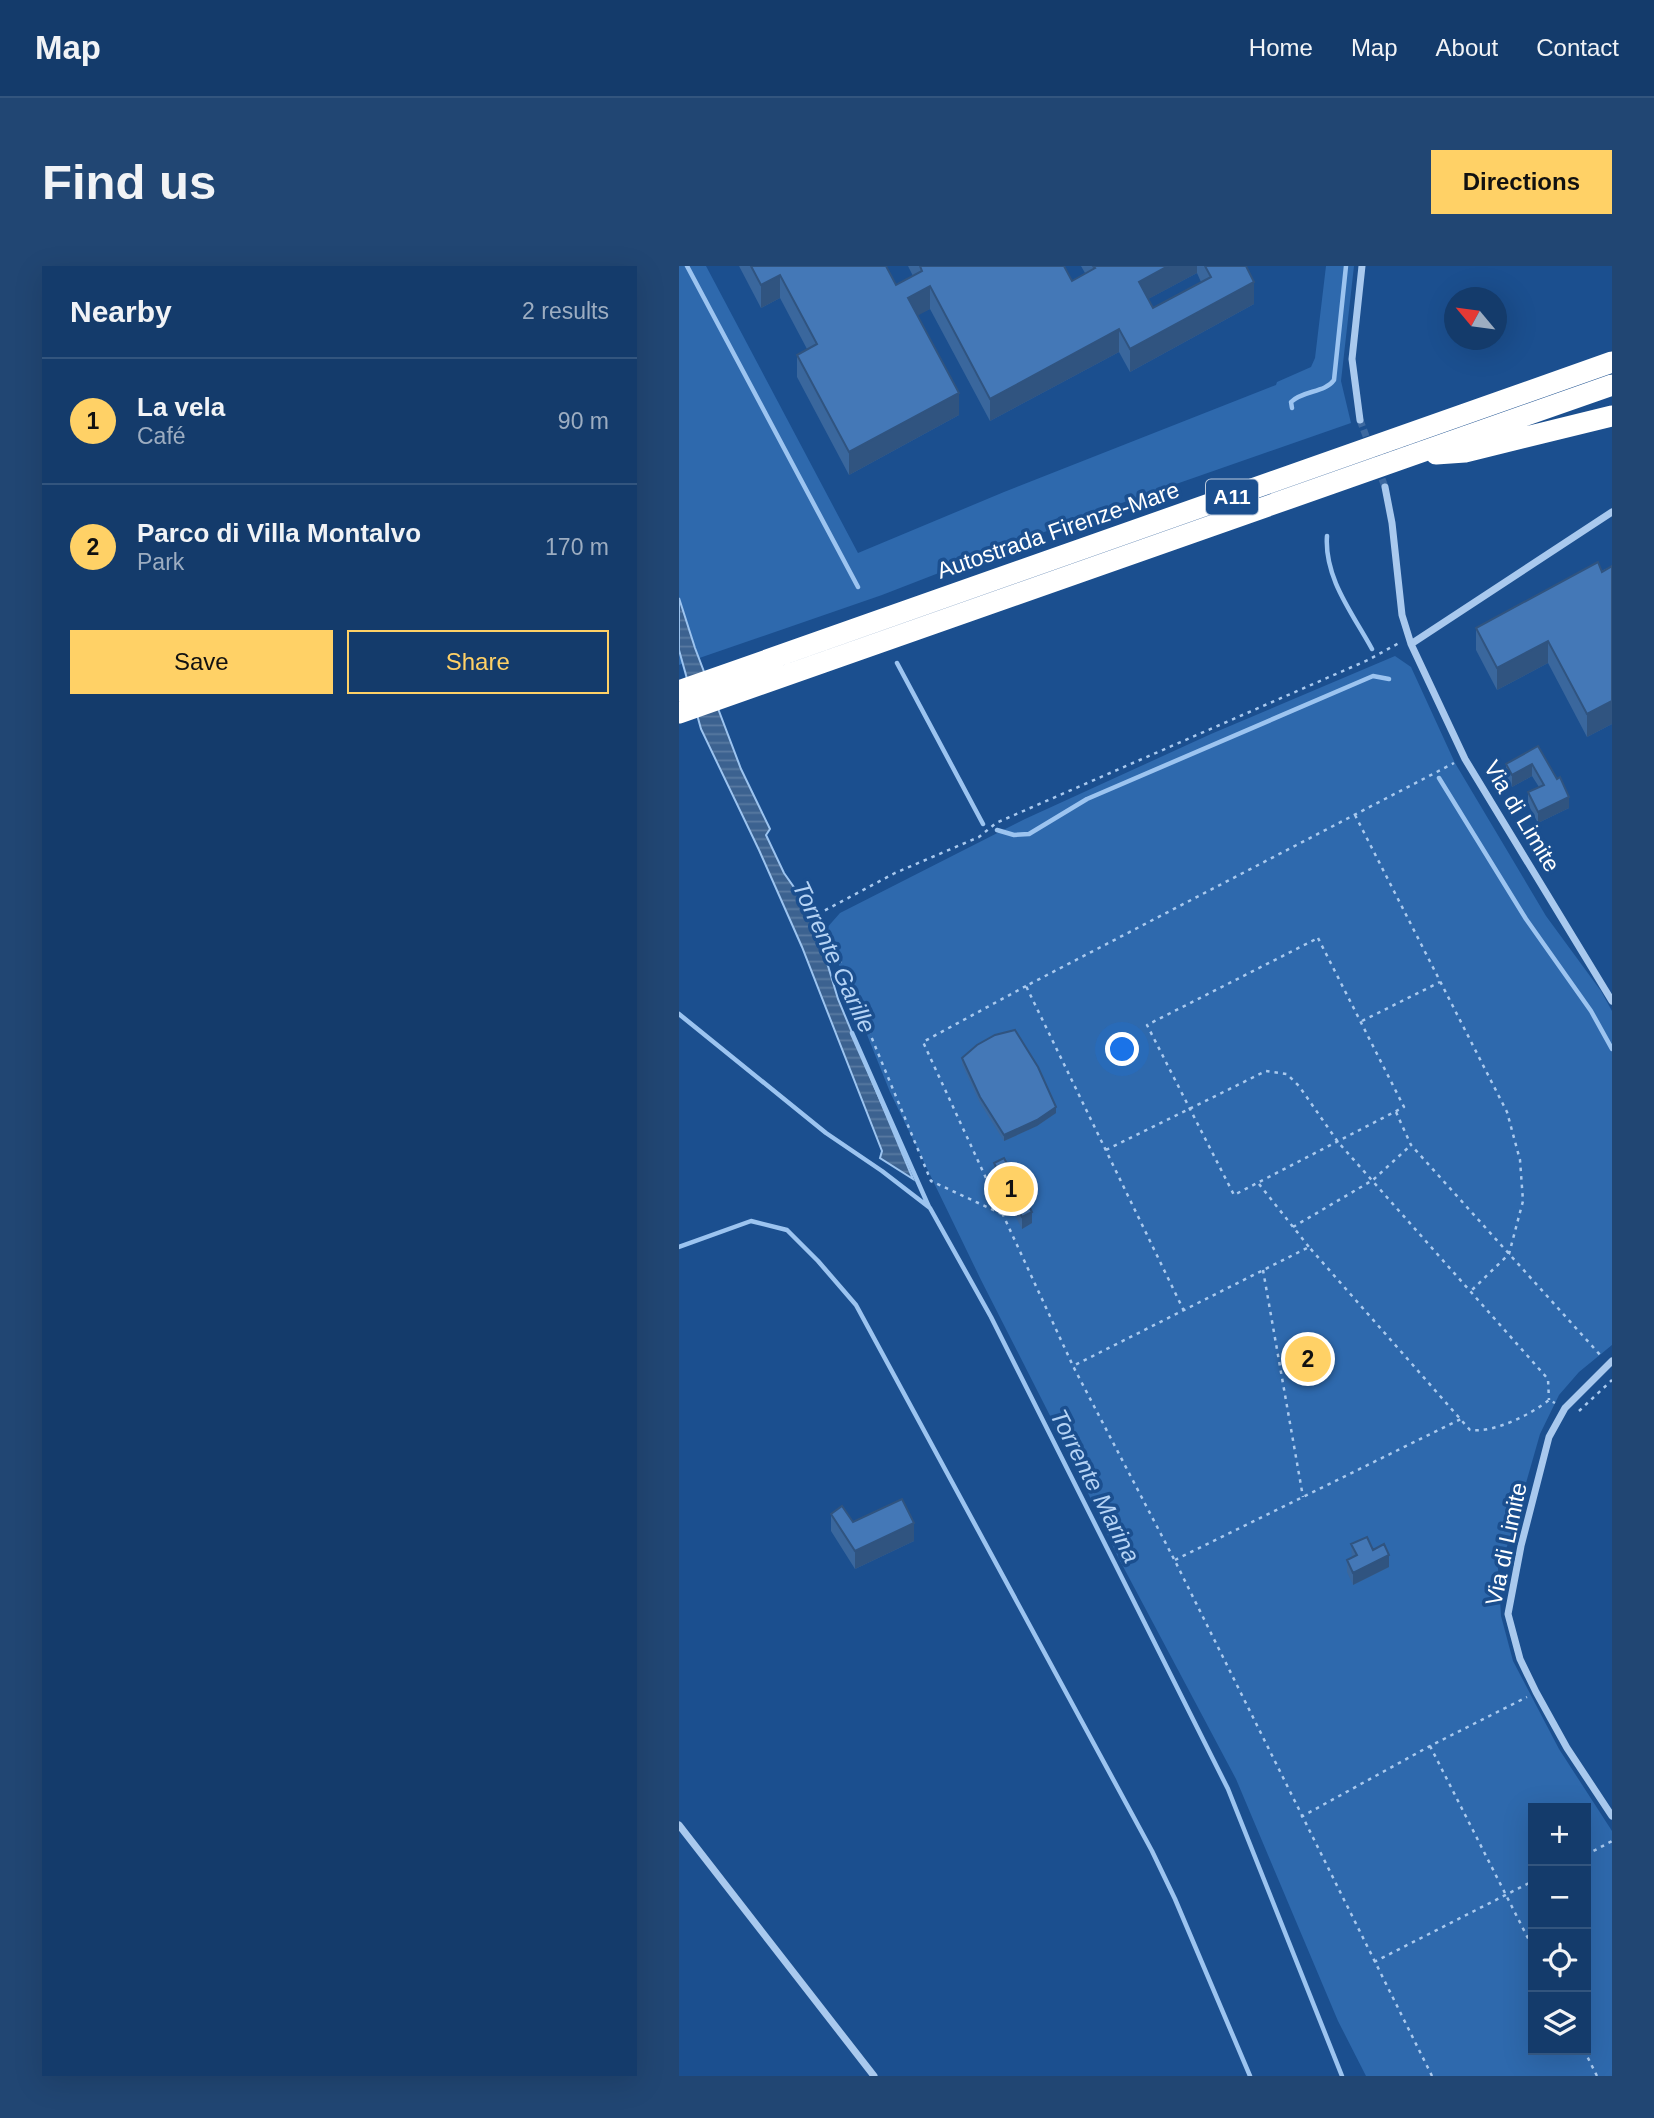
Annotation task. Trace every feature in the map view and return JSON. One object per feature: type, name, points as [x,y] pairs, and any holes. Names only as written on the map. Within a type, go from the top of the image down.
[{"type":"highway","name":"Autostrada Firenze-Mare","points":[[679,691],[1612,362]]},
{"type":"highway","name":"Autostrada Firenze-Mare","points":[[679,713],[1612,385]]},
{"type":"highway","points":[[1406,457],[1465,452],[1612,416]]},
{"type":"street","points":[[1360,420],[1352,359],[1362,266]]},
{"type":"street","name":"Via di Limite","points":[[1385,486],[1392,523],[1402,615],[1411,643],[1465,759],[1612,1001]]},
{"type":"street","points":[[1411,643],[1612,512]]},
{"type":"street","name":"Via di Limite","points":[[1610,1363],[1565,1408],[1549,1437],[1521,1546],[1508,1614],[1520,1659],[1536,1692],[1567,1748],[1612,1816]]},
{"type":"street","points":[[679,1825],[874,2076]]},
{"type":"path","points":[[1002,1214],[931,1181],[820,913],[895,873],[979,837],[996,823],[1369,660],[1402,641],[1411,643]]},
{"type":"path","points":[[1432,2076],[1175,1560],[1073,1366],[923,1042],[1446,767]]},
{"type":"path","points":[[1355,815],[1507,1112],[1520,1160],[1523,1202],[1509,1254],[1472,1290]]},
{"type":"path","points":[[1318,938],[1361,1022],[1404,1107],[1234,1195],[1147,1025],[1318,938]]},
{"type":"path","points":[[1361,1022],[1440,982]]},
{"type":"path","points":[[1026,986],[1184,1311]]},
{"type":"path","points":[[1106,1150],[1266,1071],[1287,1074],[1299,1086],[1338,1142],[1472,1290],[1548,1379],[1549,1400]]},
{"type":"path","points":[[1396,1112],[1411,1145],[1610,1363]]},
{"type":"path","points":[[1293,1227],[1373,1180],[1411,1145]]},
{"type":"path","points":[[1258,1183],[1309,1247],[1470,1430],[1483,1431],[1536,1411],[1549,1400]]},
{"type":"path","points":[[1073,1366],[1309,1247]]},
{"type":"path","points":[[1263,1270],[1303,1497]]},
{"type":"path","points":[[1549,1400],[1575,1414],[1612,1380]]},
{"type":"path","points":[[1175,1560],[1461,1419]]},
{"type":"path","points":[[1301,1817],[1430,1746],[1536,1692]]},
{"type":"path","points":[[1430,1746],[1528,1938]]},
{"type":"path","points":[[1591,1852],[1612,1842]]},
{"type":"path","points":[[1374,1962],[1528,1884]]},
{"type":"path","points":[[1586,2055],[1597,2076]]},
{"type":"shaded area","points":[[679,266],[706,266],[858,553],[1004,492],[1276,385],[1277,382],[1311,367],[1315,358],[1326,266],[1354,266],[1341,381],[1351,423],[1096,512],[882,595],[679,665]]},
{"type":"shaded area","points":[[679,598],[741,769],[770,829],[766,835],[784,873],[812,913],[838,999],[913,1179],[880,1158],[882,1151],[802,947],[701,729],[679,650]]},
{"type":"shaded area","points":[[1395,656],[1411,667],[1455,763],[1546,916],[1601,991],[1612,1011],[1612,1345],[1579,1372],[1559,1395],[1540,1434],[1510,1539],[1498,1568],[1501,1616],[1513,1661],[1559,1749],[1612,1831],[1612,2076],[1366,2076],[1338,2021],[1236,1779],[1118,1557],[890,1092],[825,930],[840,913],[1025,819],[1211,734]]},
{"type":"building","points":[[751,266],[886,266],[896,285],[922,271],[920,266],[1064,266],[1072,281],[1095,268],[1093,266],[1168,266],[1139,282],[1153,308],[1211,277],[1205,266],[1246,266],[1254,282],[1130,349],[1119,329],[990,399],[930,286],[908,298],[959,393],[849,452],[797,355],[817,344],[780,275],[761,285]]},
{"type":"building","points":[[1598,562],[1602,572],[1612,566],[1612,701],[1587,714],[1548,641],[1497,668],[1476,628]]},
{"type":"building","points":[[1538,746],[1557,779],[1560,777],[1569,797],[1538,812],[1528,792],[1544,785],[1532,764],[1512,775],[1506,764]]},
{"type":"building","points":[[1015,1030],[1038,1067],[1056,1107],[1037,1120],[1004,1135],[980,1097],[962,1058],[995,1035]]},
{"type":"building","points":[[1004,1158],[1032,1212],[1022,1217],[994,1163]]},
{"type":"building","points":[[902,1499],[914,1523],[855,1551],[831,1514],[842,1506],[853,1522]]},
{"type":"building","points":[[1367,1537],[1373,1550],[1384,1544],[1389,1555],[1353,1573],[1347,1560],[1357,1555],[1351,1544]]},
{"type":"waterway","points":[[687,266],[858,587]]},
{"type":"waterway","points":[[1292,408],[1291,402],[1296,398],[1325,387],[1334,380],[1346,266]]},
{"type":"waterway","points":[[1327,536],[1327,551],[1335,581],[1372,649]]},
{"type":"waterway","points":[[897,663],[983,824]]},
{"type":"waterway","points":[[997,830],[1014,835],[1029,834],[1087,799],[1373,676],[1389,679]]},
{"type":"waterway","points":[[1439,778],[1526,919],[1591,1011],[1612,1049]]},
{"type":"waterway","name":"Torrente Marina","points":[[679,1014],[826,1133],[930,1208],[991,1317],[1228,1789],[1342,2076]]},
{"type":"waterway","name":"Torrente Garille","points":[[852,1033],[929,1207]]},
{"type":"waterway","points":[[679,1247],[751,1221],[787,1230],[856,1305],[1152,1851],[1250,2076]]},
{"type":"tunnel","points":[[1360,420],[1385,487]]},
{"type":"place","name":"La vela","points":[[1011,1189]]},
{"type":"place","name":"Parco di Villa Montalvo","points":[[1308,1359]]}]
